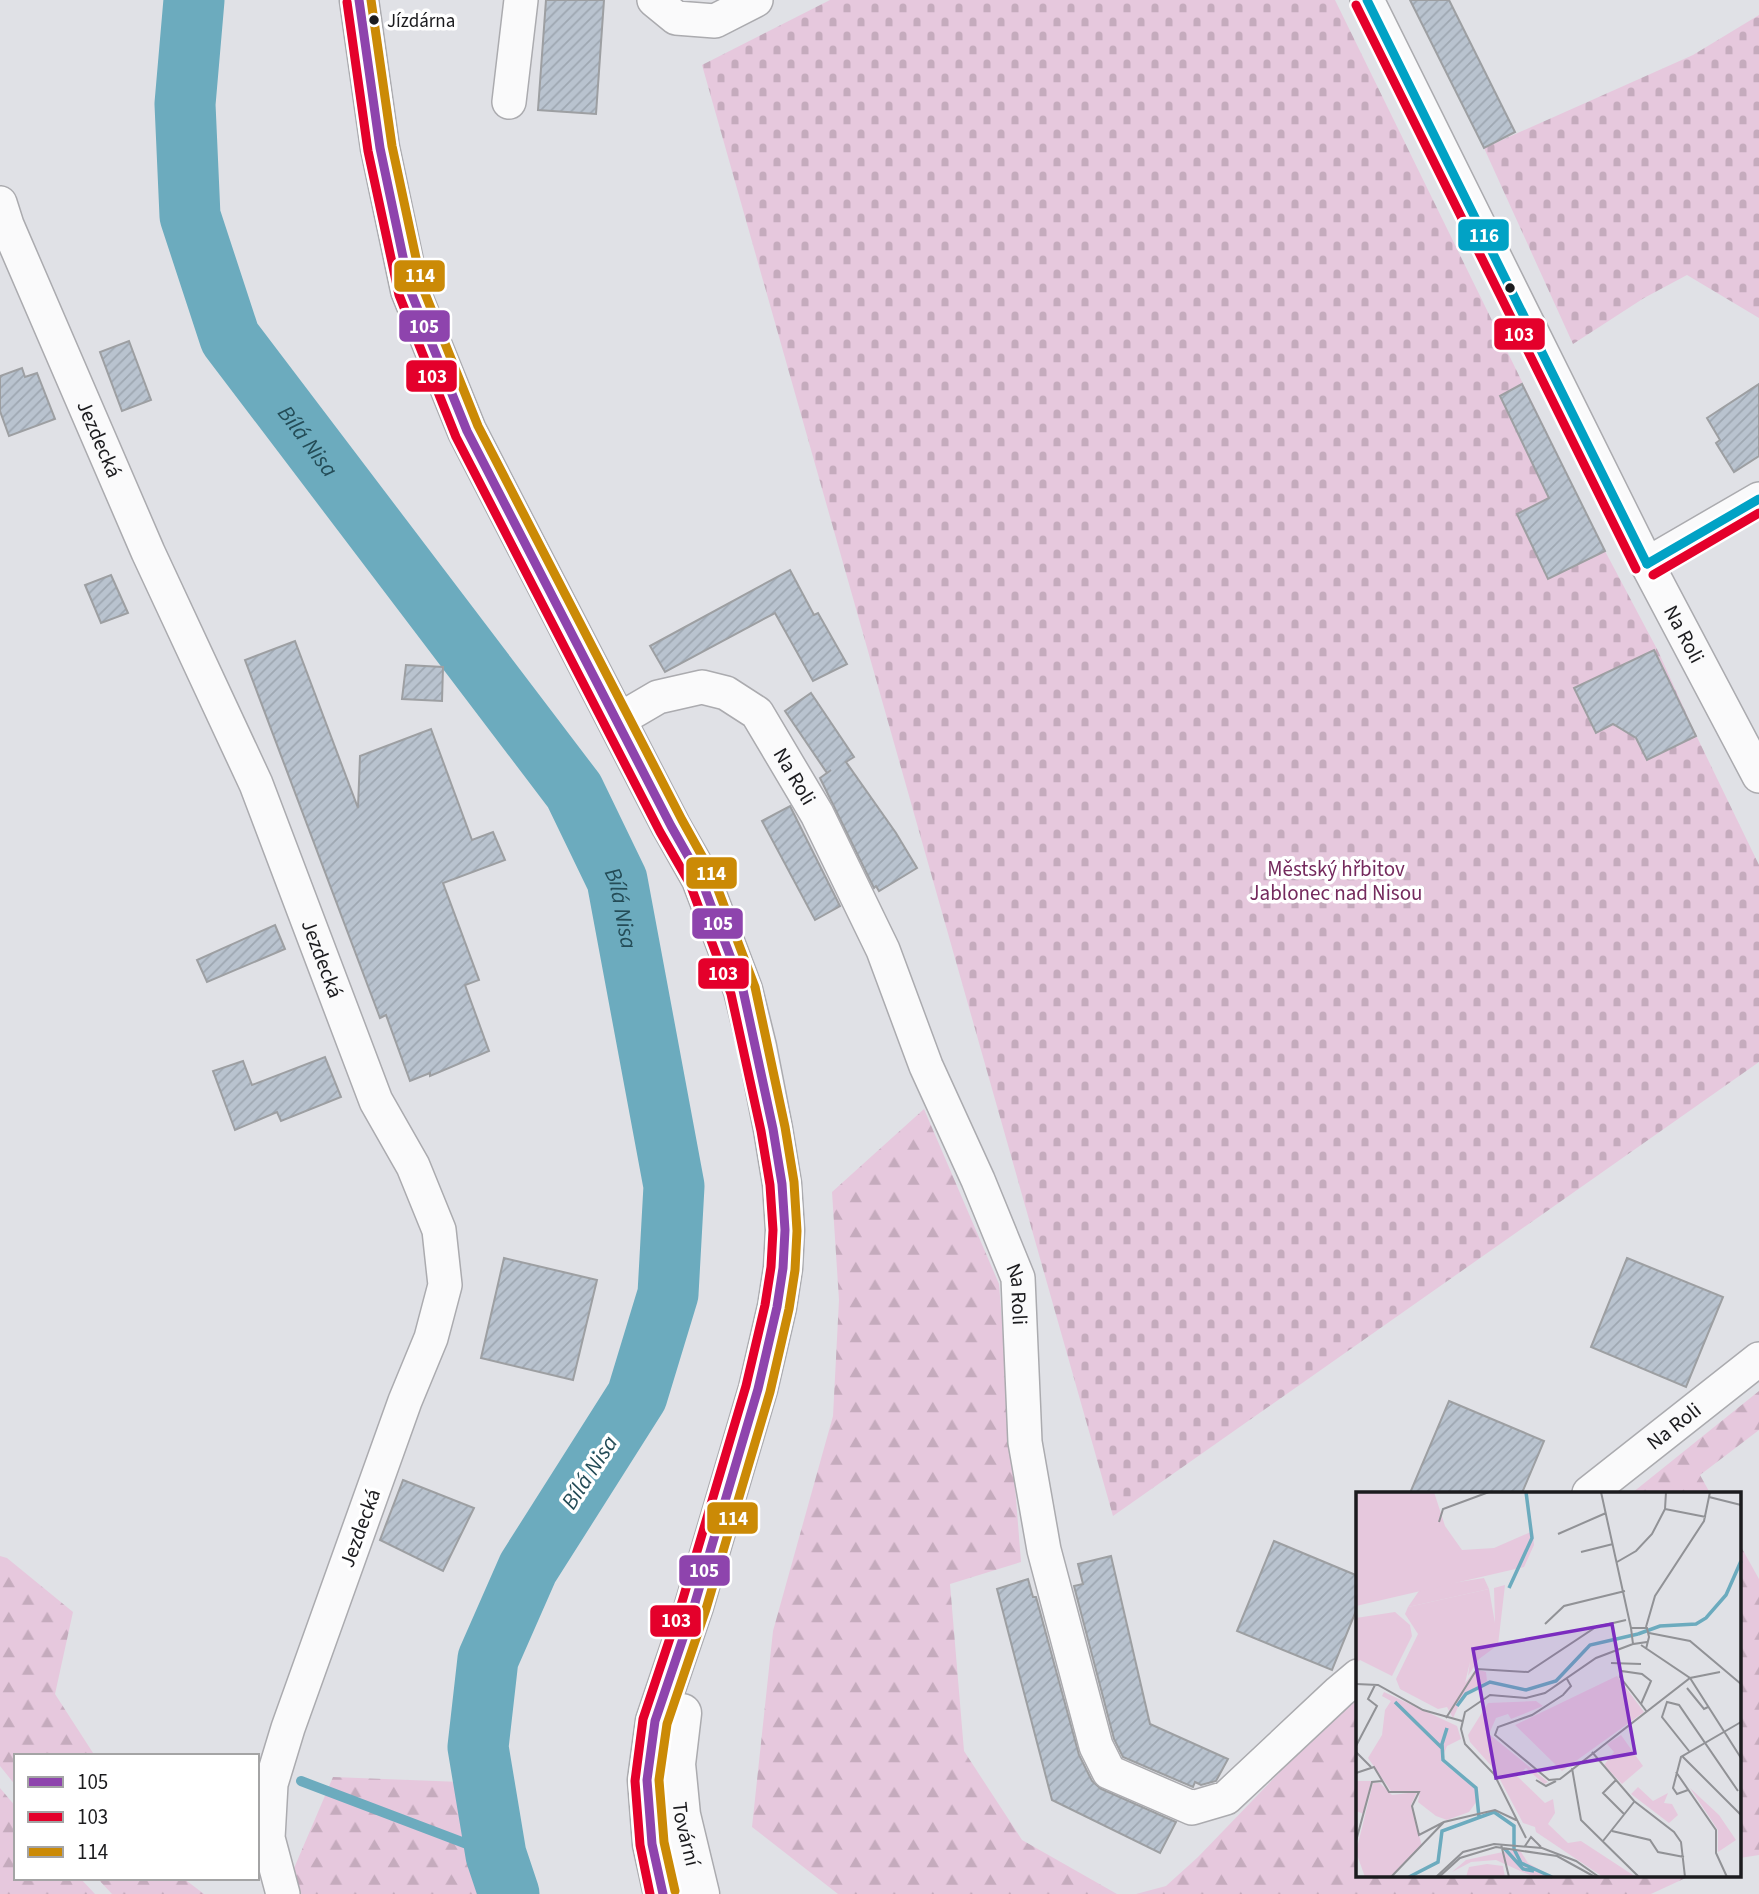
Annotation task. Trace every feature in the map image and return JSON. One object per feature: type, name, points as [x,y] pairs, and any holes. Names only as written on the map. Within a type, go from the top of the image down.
[{"type":"street","name":"Tovární","points":[[359,0],[380,148],[410,290],[467,431],[701,879],[740,979],[757,1047],[782,1184],[784,1255],[777,1307],[758,1389],[694,1606],[655,1721],[647,1780],[652,1844],[663,1894]]},
{"type":"street","points":[[509,102],[521,0]]},
{"type":"street","points":[[654,0],[676,18],[715,22],[756,0]]},
{"type":"street","name":"Na Roli","points":[[1367,0],[1647,564],[1759,776]]},
{"type":"street","name":"Jezdecká","points":[[0,203],[6,225],[148,552],[256,784],[376,1101],[413,1167],[439,1230],[445,1285],[431,1338],[405,1401],[288,1728],[271,1784],[268,1838],[283,1894]]},
{"type":"street","points":[[1647,564],[1759,499]]},
{"type":"street","name":"Na Roli","points":[[617,721],[658,698],[702,687],[726,693],[757,713],[817,814],[883,950],[926,1066],[978,1180],[1018,1278],[1025,1442],[1044,1550],[1096,1746],[1109,1772],[1192,1808],[1226,1797],[1356,1678]]},
{"type":"street","name":"Na Roli","points":[[1590,1492],[1759,1359]]},
{"type":"street","name":"Tovární","points":[[694,1606],[676,1764],[681,1815],[700,1894]]},
{"type":"green space","name":"Městský hřbitov Jablonec nad Nisou","points":[[830,0],[1335,0],[1605,551],[1658,651],[1759,865],[1759,1062],[1113,1516],[702,65]]},
{"type":"green space","points":[[1759,15],[1759,318],[1687,275],[1644,298],[1573,344],[1484,148],[1693,55]]},
{"type":"green space","points":[[924,1109],[999,1284],[1021,1562],[950,1584],[964,1751],[1022,1840],[1117,1894],[838,1894],[752,1827],[773,1631],[833,1416],[839,1300],[832,1192]]},
{"type":"green space","points":[[1759,1391],[1759,1430],[1700,1475],[1709,1492],[1633,1492]]},
{"type":"green space","points":[[1742,1549],[1759,1579],[1759,1855],[1742,1858]]},
{"type":"green space","points":[[0,1556],[7,1558],[73,1612],[55,1694],[94,1754],[14,1754],[14,1784],[0,1766]]},
{"type":"green space","points":[[1356,1701],[1356,1876],[1690,1876],[1651,1894],[1136,1894],[1166,1886],[1198,1857],[1328,1722]]},
{"type":"green space","points":[[333,1777],[461,1782],[488,1894],[283,1894]]},
{"type":"green space","points":[[0,1788],[14,1805],[14,1880],[82,1880],[95,1894],[0,1894]]},
{"type":"green space","points":[[99,1880],[186,1880],[204,1894],[112,1894]]},
{"type":"building","points":[[546,0],[604,0],[596,114],[538,110]]},
{"type":"building","points":[[1410,0],[1449,0],[1515,132],[1484,148]]},
{"type":"building","points":[[129,341],[151,400],[122,411],[100,352]]},
{"type":"building","points":[[22,368],[25,377],[37,373],[55,419],[9,436],[0,411],[0,376]]},
{"type":"building","points":[[1522,384],[1605,551],[1548,579],[1517,514],[1549,498],[1500,396]]},
{"type":"building","points":[[1759,384],[1759,456],[1734,472],[1716,443],[1720,440],[1707,418]]},
{"type":"building","points":[[790,570],[814,615],[818,613],[847,664],[813,681],[775,613],[665,672],[650,646]]},
{"type":"building","points":[[111,575],[128,613],[101,623],[85,585]]},
{"type":"building","points":[[295,641],[358,808],[360,756],[431,729],[472,840],[493,832],[505,860],[443,883],[479,980],[465,985],[489,1051],[430,1076],[430,1073],[410,1081],[386,1015],[380,1018],[245,660]]},
{"type":"building","points":[[1654,650],[1696,736],[1647,760],[1636,738],[1613,724],[1596,733],[1574,688]]},
{"type":"building","points":[[406,665],[443,667],[442,701],[402,699]]},
{"type":"building","points":[[811,693],[854,757],[846,762],[917,868],[879,891],[876,886],[874,888],[820,778],[827,773],[785,711]]},
{"type":"building","points":[[790,806],[840,906],[815,920],[762,821]]},
{"type":"building","points":[[275,925],[285,949],[207,982],[197,960]]},
{"type":"building","points":[[325,1057],[341,1097],[281,1121],[277,1112],[235,1130],[213,1071],[243,1061],[252,1085]]},
{"type":"building","points":[[504,1258],[597,1280],[573,1380],[481,1358]]},
{"type":"building","points":[[1627,1258],[1723,1297],[1686,1387],[1591,1347]]},
{"type":"building","points":[[1449,1401],[1544,1441],[1522,1492],[1410,1492]]},
{"type":"building","points":[[403,1480],[474,1508],[443,1571],[380,1540]]},
{"type":"building","points":[[1274,1541],[1356,1575],[1356,1611],[1332,1670],[1237,1631]]},
{"type":"building","points":[[1111,1556],[1150,1724],[1228,1759],[1216,1781],[1201,1785],[1195,1782],[1193,1787],[1123,1757],[1114,1739],[1074,1586],[1083,1584],[1078,1564]]},
{"type":"building","points":[[1028,1579],[1033,1597],[1036,1597],[1079,1755],[1092,1781],[1101,1789],[1176,1822],[1160,1853],[1052,1800],[997,1589]]},
{"type":"waterway","name":"Bílá Nisa","points":[[194,0],[185,104],[190,216],[230,338],[574,791],[617,880],[674,1186],[668,1294],[637,1396],[528,1568],[488,1659],[478,1747],[496,1855],[509,1894]]},
{"type":"waterway","points":[[301,1781],[496,1855]]},
{"type":"transit line","name":"105","points":[[359,0],[380,148],[410,290],[467,431],[701,879],[743,990],[782,1184],[785,1230],[783,1268],[758,1389],[694,1606],[655,1721],[647,1780],[652,1844],[663,1894]]},
{"type":"transit line","name":"114","points":[[371,0],[392,146],[422,286],[478,426],[712,874],[755,987],[794,1182],[797,1231],[795,1270],[770,1392],[706,1609],[667,1724],[659,1780],[664,1842],[675,1891]]},
{"type":"transit line","name":"116","points":[[1367,0],[1647,564]]},
{"type":"transit line","name":"103","points":[[347,2],[368,151],[399,295],[456,437],[660,832],[690,884],[731,994],[770,1185],[773,1230],[771,1267],[746,1386],[682,1602],[643,1719],[635,1781],[640,1845],[650,1894]]},
{"type":"transit line","name":"103","points":[[1356,5],[1636,569]]},
{"type":"transit line","name":"116","points":[[1647,564],[1759,499]]},
{"type":"transit line","name":"103","points":[[1653,575],[1759,513]]},
{"type":"place","name":"Jízdárna","points":[[374,20]]}]
